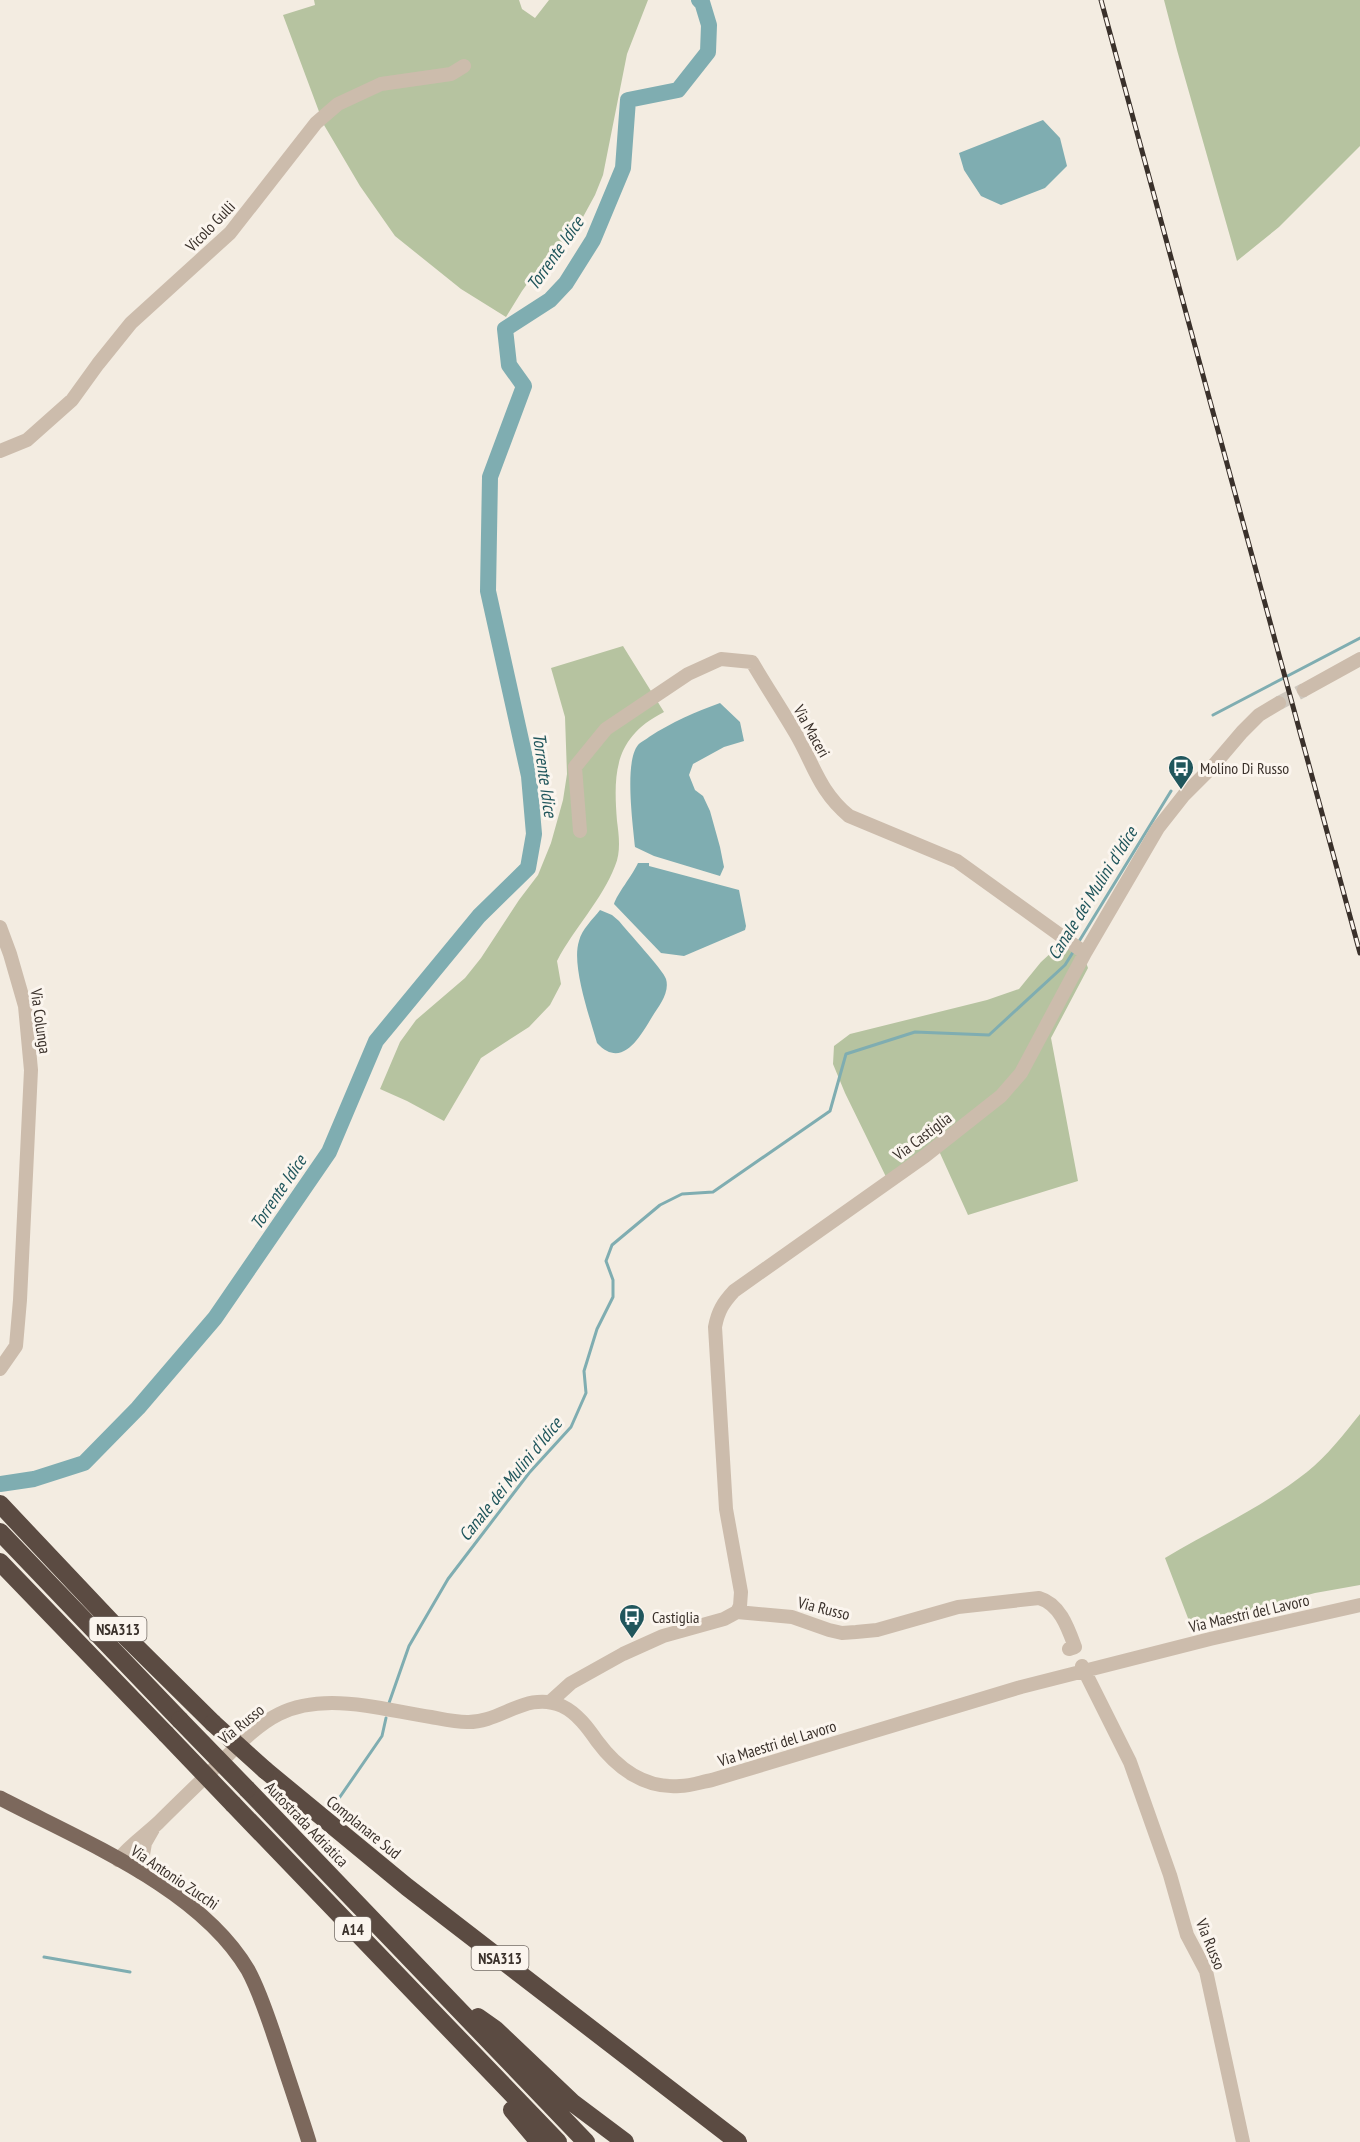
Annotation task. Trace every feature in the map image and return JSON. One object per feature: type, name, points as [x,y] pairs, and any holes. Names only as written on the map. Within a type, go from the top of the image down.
[{"type":"highway","name":"Complanare Sud","points":[[0,1504],[119,1630],[213,1723],[265,1770],[407,1887],[738,2142]]},
{"type":"highway","name":"Autostrada Adriatica","points":[[2,1535],[586,2142]]},
{"type":"highway","name":"A14","points":[[0,1562],[558,2142]]},
{"type":"highway","points":[[446,1996],[495,2029],[573,2103],[625,2142]]},
{"type":"highway","points":[[474,2055],[493,2089],[539,2142]]},
{"type":"main road","name":"Via Antonio Zucchi","points":[[0,1798],[140,1872],[207,1919],[233,1947],[249,1972],[269,2019],[309,2142]]},
{"type":"street","name":"Vicolo Gulli","points":[[0,451],[27,440],[72,400],[131,324],[230,233],[316,123],[338,104],[381,84],[451,74],[464,66]]},
{"type":"street","name":"Via Maceri","points":[[580,831],[575,767],[606,729],[688,674],[705,666],[722,659],[752,662],[798,736],[821,784],[834,804],[849,816],[957,861],[1079,949]]},
{"type":"street","points":[[1304,690],[1360,659]]},
{"type":"street","name":"Via Castiglia","points":[[737,1612],[741,1592],[726,1509],[715,1327],[718,1312],[723,1303],[734,1291],[925,1156],[1001,1096],[1021,1073],[1079,949],[1158,828],[1184,795],[1242,732],[1260,715],[1279,704]]},
{"type":"street","name":"Via Colunga","points":[[0,927],[25,1006],[31,1070],[16,1346],[0,1369]]},
{"type":"street","name":"Via Russo","points":[[550,1702],[564,1688],[578,1679],[649,1642],[724,1619],[737,1612],[792,1617],[842,1633],[877,1630],[958,1607],[1039,1598],[1051,1602],[1057,1609],[1075,1647],[1069,1649]]},
{"type":"street","name":"Via Maestri del Lavoro","points":[[566,1708],[587,1727],[611,1760],[621,1769],[649,1782],[664,1786],[681,1786],[712,1780],[1083,1669],[1360,1605]]},
{"type":"street","name":"Via Russo","points":[[1083,1669],[1130,1762],[1170,1875],[1187,1935],[1206,1971],[1243,2142]]},
{"type":"street","points":[[566,1708],[573,1685],[578,1679]]},
{"type":"street","name":"Via Russo","points":[[118,1860],[127,1848],[154,1827],[245,1738],[265,1722],[296,1708],[320,1703],[348,1704],[473,1722],[484,1720],[523,1704],[550,1702],[566,1708]]},
{"type":"street","name":"Via Russo","points":[[140,1872],[145,1843],[154,1827]]},
{"type":"green space","points":[[314,0],[519,0],[522,9],[535,18],[549,0],[648,0],[627,54],[603,175],[595,195],[577,228],[553,257],[535,273],[506,317],[461,289],[395,236],[360,186],[324,125],[283,15],[315,5]]},
{"type":"green space","points":[[1164,0],[1360,0],[1360,146],[1279,227],[1237,261],[1177,50]]},
{"type":"green space","points":[[623,646],[664,712],[635,733],[621,757],[616,786],[619,844],[615,866],[603,891],[557,961],[561,984],[550,1005],[529,1027],[481,1058],[444,1121],[380,1089],[400,1042],[416,1020],[465,978],[481,958],[538,875],[551,843],[563,800],[567,774],[565,717],[551,668]]},
{"type":"green space","points":[[1065,940],[1081,949],[1088,968],[1051,1038],[1078,1181],[968,1215],[939,1151],[890,1185],[833,1064],[834,1046],[850,1034],[987,1000],[1019,989],[1041,962]]},
{"type":"green space","points":[[1360,1414],[1360,1585],[1315,1593],[1191,1626],[1165,1558],[1256,1507],[1307,1472],[1335,1445]]},
{"type":"water","points":[[1043,120],[1060,138],[1067,166],[1045,188],[1001,205],[981,196],[964,170],[959,153]]},
{"type":"water","points":[[720,703],[740,722],[744,741],[724,747],[693,764],[689,775],[695,790],[703,796],[710,811],[724,867],[720,876],[654,856],[635,847],[630,779],[634,753],[639,744],[675,722]]},
{"type":"water","points":[[638,863],[649,863],[649,866],[739,890],[745,930],[684,956],[661,953],[614,904]]},
{"type":"water","points":[[600,910],[619,921],[659,968],[667,984],[663,999],[642,1033],[629,1048],[622,1052],[614,1053],[597,1043],[579,977],[577,951],[580,937]]},
{"type":"waterway","name":"Torrente Idice","points":[[0,1484],[34,1479],[84,1463],[138,1408],[215,1318],[329,1152],[376,1041],[479,916],[528,868],[534,834],[529,776],[488,591],[490,477],[524,386],[509,365],[505,329],[550,300],[566,283],[593,240],[623,168],[628,100],[678,90],[708,52],[709,25],[702,2],[699,0]]},
{"type":"waterway","name":"Canale dei Mulini d'Idice","points":[[1213,715],[1360,638]]},
{"type":"waterway","name":"Canale dei Mulini d'Idice","points":[[1078,943],[1171,791]]},
{"type":"waterway","name":"Canale dei Mulini d'Idice","points":[[389,1703],[409,1646],[448,1579],[529,1473],[571,1427],[586,1393],[584,1371],[597,1329],[613,1297],[613,1280],[606,1261],[612,1245],[660,1205],[682,1194],[713,1192],[830,1111],[846,1054],[915,1032],[989,1035],[1065,965],[1075,949]]},
{"type":"waterway","name":"Canale dei Mulini d'Idice","points":[[333,1807],[382,1736],[386,1718]]},
{"type":"waterway","name":"Canale dei Mulini d'Idice","points":[[44,1957],[130,1972]]},
{"type":"tunnel","points":[[1279,703],[1304,690]]},
{"type":"railway","points":[[1101,0],[1360,953]]},
{"type":"place","name":"Molino Di Russo","points":[[1181,791]]},
{"type":"place","name":"Castiglia","points":[[632,1640]]}]
